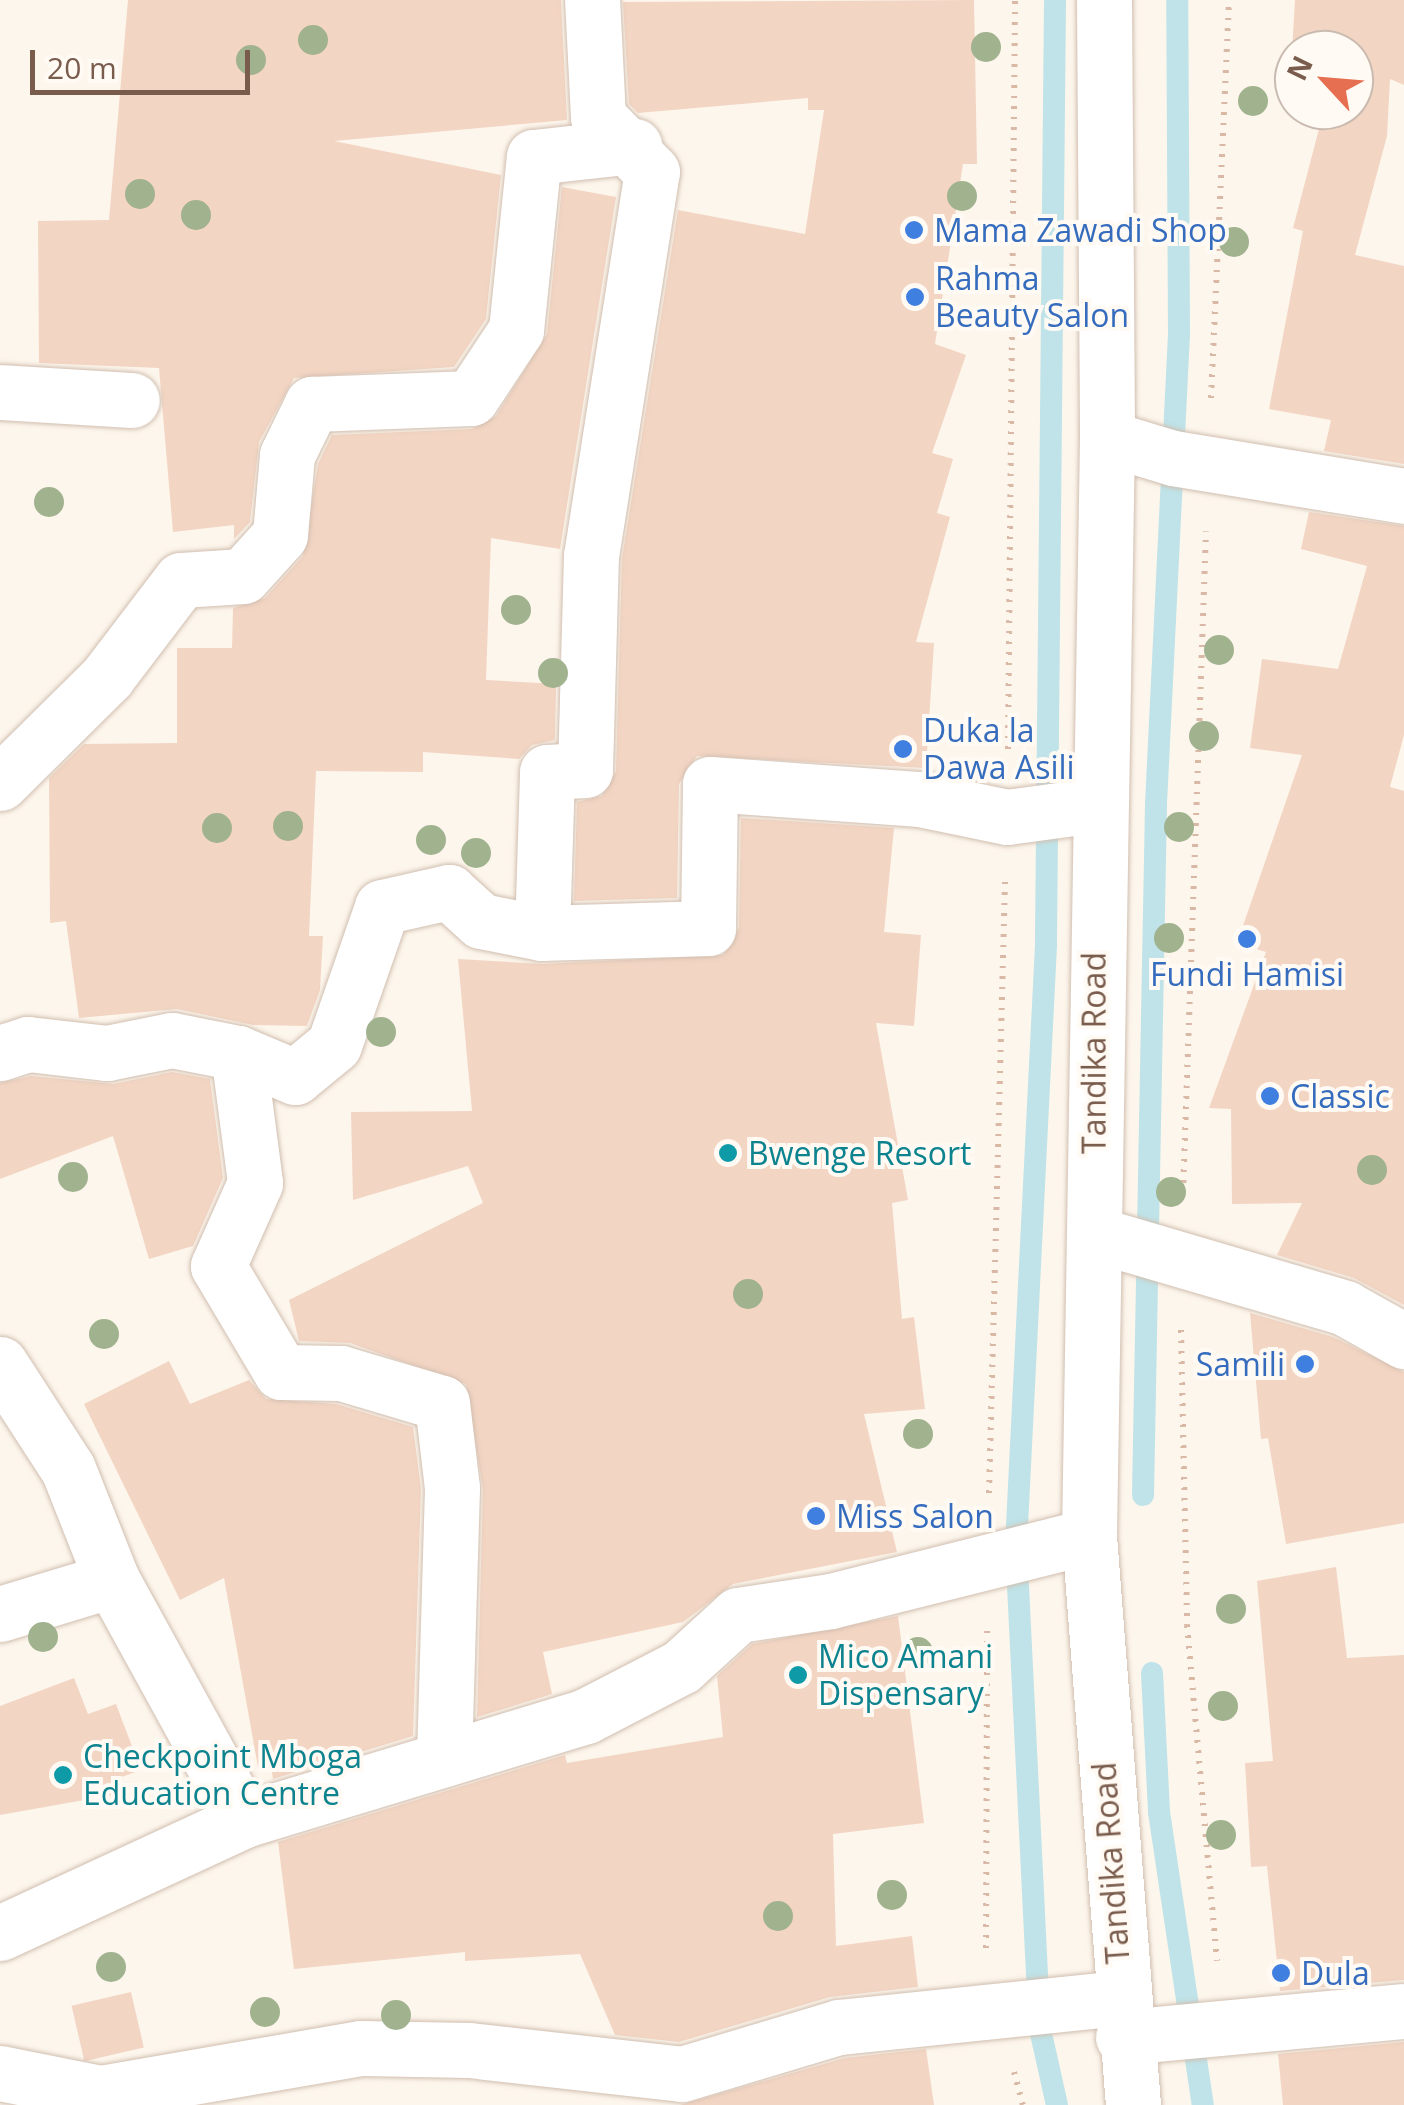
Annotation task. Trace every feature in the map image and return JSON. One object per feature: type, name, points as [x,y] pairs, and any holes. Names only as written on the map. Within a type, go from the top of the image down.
[{"type":"street","points":[[542,932],[547,772],[585,770],[591,556],[652,172],[634,146],[598,116],[592,0]]},
{"type":"street","name":"Tandika Road","points":[[1104,0],[1107,438],[1095,805],[1089,1536],[1122,2018],[1133,2105]]},
{"type":"street","points":[[0,783],[106,677],[181,580],[243,576],[280,535],[287,455],[312,404],[472,398],[516,330],[534,157],[634,146]]},
{"type":"street","points":[[0,392],[132,400]]},
{"type":"street","points":[[1107,438],[1208,464],[1404,496]]},
{"type":"street","points":[[0,1053],[28,1044],[106,1052],[172,1040],[238,1054],[295,1077],[334,1045],[382,907],[449,892],[480,921],[542,932],[708,928],[710,784],[920,799],[1007,817],[1095,805]]},
{"type":"street","points":[[238,1054],[255,1183],[218,1266],[281,1372],[341,1373],[442,1404],[452,1488],[444,1759]]},
{"type":"street","points":[[1094,1234],[1180,1264],[1344,1308],[1404,1341]]},
{"type":"street","points":[[0,1364],[68,1469],[112,1580],[244,1820]]},
{"type":"street","points":[[0,1933],[244,1820],[586,1716],[682,1667],[738,1615],[987,1566],[1089,1536]]},
{"type":"street","points":[[0,1614],[112,1580]]},
{"type":"street","points":[[0,2073],[100,2093],[361,2048],[469,2050],[682,2074],[839,2027],[998,2011],[1122,2018],[1224,2034],[1303,2017],[1404,2011]]},
{"type":"path","points":[[1014,0],[1007,817],[987,1566],[986,1969],[1023,2105]]},
{"type":"path","points":[[1224,2034],[1187,1625],[1180,1264],[1208,464],[1229,0]]},
{"type":"building","points":[[128,0],[561,0],[567,120],[334,141],[501,175],[486,319],[454,367],[294,378],[259,442],[250,522],[234,539],[234,525],[173,532],[159,368],[39,363],[38,221],[109,220]]},
{"type":"building","points":[[974,0],[977,164],[963,164],[935,344],[966,355],[932,453],[953,459],[937,513],[950,517],[916,642],[934,643],[926,768],[697,756],[679,784],[677,898],[574,901],[577,802],[602,796],[616,771],[622,559],[678,210],[805,234],[824,110],[808,110],[808,98],[638,113],[629,104],[623,2]]},
{"type":"building","points":[[1295,0],[1404,0],[1404,85],[1390,79],[1387,136],[1355,255],[1404,266],[1404,464],[1324,451],[1331,420],[1269,409],[1303,231],[1293,228],[1319,130],[1374,130],[1374,30],[1293,30]]},
{"type":"building","points":[[562,187],[616,197],[560,549],[491,538],[486,680],[556,684],[555,740],[532,745],[519,759],[423,752],[423,772],[316,771],[309,936],[323,936],[320,990],[307,1026],[253,1025],[177,1009],[79,1018],[66,921],[50,923],[49,778],[84,744],[177,743],[177,648],[232,648],[233,608],[265,598],[303,556],[318,464],[332,435],[472,429],[496,416],[547,334]]},
{"type":"building","points":[[1309,512],[1404,526],[1404,735],[1390,787],[1404,791],[1404,1305],[1354,1278],[1277,1255],[1302,1203],[1232,1204],[1231,1109],[1209,1108],[1266,952],[1237,943],[1302,755],[1250,748],[1262,659],[1338,669],[1367,566],[1301,549]]},
{"type":"building","points":[[741,818],[894,828],[884,932],[921,935],[914,1026],[876,1023],[908,1200],[892,1203],[902,1319],[914,1317],[925,1409],[864,1414],[897,1552],[733,1584],[683,1622],[543,1652],[552,1694],[477,1717],[483,1489],[466,1384],[350,1343],[299,1341],[289,1300],[483,1203],[468,1166],[353,1200],[351,1112],[472,1111],[458,959],[543,964],[723,955],[739,928]]},
{"type":"building","points":[[172,1072],[210,1079],[223,1178],[193,1246],[149,1259],[113,1136],[0,1179],[0,1083],[31,1076],[113,1084]]},
{"type":"building","points":[[1250,1313],[1333,1337],[1404,1372],[1404,1523],[1286,1544],[1268,1438],[1261,1439]]},
{"type":"building","points":[[169,1361],[190,1404],[249,1380],[266,1399],[336,1404],[413,1427],[421,1489],[413,1736],[273,1779],[271,1765],[258,1767],[224,1578],[180,1600],[84,1404]]},
{"type":"building","points":[[1336,1567],[1347,1658],[1404,1655],[1404,1980],[1280,1991],[1267,1866],[1251,1867],[1245,1763],[1273,1761],[1257,1581]]},
{"type":"building","points":[[898,1616],[924,1823],[833,1834],[836,1946],[912,1936],[918,1987],[830,1997],[679,2042],[615,2035],[580,1954],[465,1961],[465,1952],[294,1969],[278,1842],[565,1755],[567,1763],[723,1737],[717,1676],[752,1644]]},
{"type":"building","name":"Checkpoint Mboga Education Centre","points":[[74,1678],[88,1714],[116,1704],[141,1770],[113,1780],[118,1794],[0,1815],[0,1706]]},
{"type":"building","points":[[131,1992],[144,2048],[84,2061],[72,2006]]},
{"type":"building","points":[[1404,2042],[1404,2105],[1283,2105],[1278,2054]]},
{"type":"building","points":[[926,2049],[934,2105],[680,2105],[845,2058]]},
{"type":"waterway","points":[[1055,0],[1046,945],[1016,1545],[1040,2029],[1057,2105]]},
{"type":"waterway","points":[[1143,1495],[1156,804],[1179,335],[1177,0]]},
{"type":"waterway","points":[[1152,1673],[1159,1812],[1203,2105]]},
{"type":"place","name":"Mama Zawadi Shop","points":[[914,230]]},
{"type":"place","name":"Rahma Beauty Salon","points":[[915,297]]},
{"type":"place","name":"Duka la Dawa Asili","points":[[903,749]]},
{"type":"place","name":"Fundi Hamisi","points":[[1247,939]]},
{"type":"place","name":"Classic","points":[[1270,1096]]},
{"type":"place","name":"Bwenge Resort","points":[[728,1153]]},
{"type":"place","name":"Samili","points":[[1305,1364]]},
{"type":"place","name":"Miss Salon","points":[[816,1516]]},
{"type":"place","name":"Mico Amani Dispensary","points":[[798,1675]]},
{"type":"place","name":"Checkpoint Mboga Education Centre","points":[[63,1775]]},
{"type":"place","name":"Dula","points":[[1281,1973]]}]
